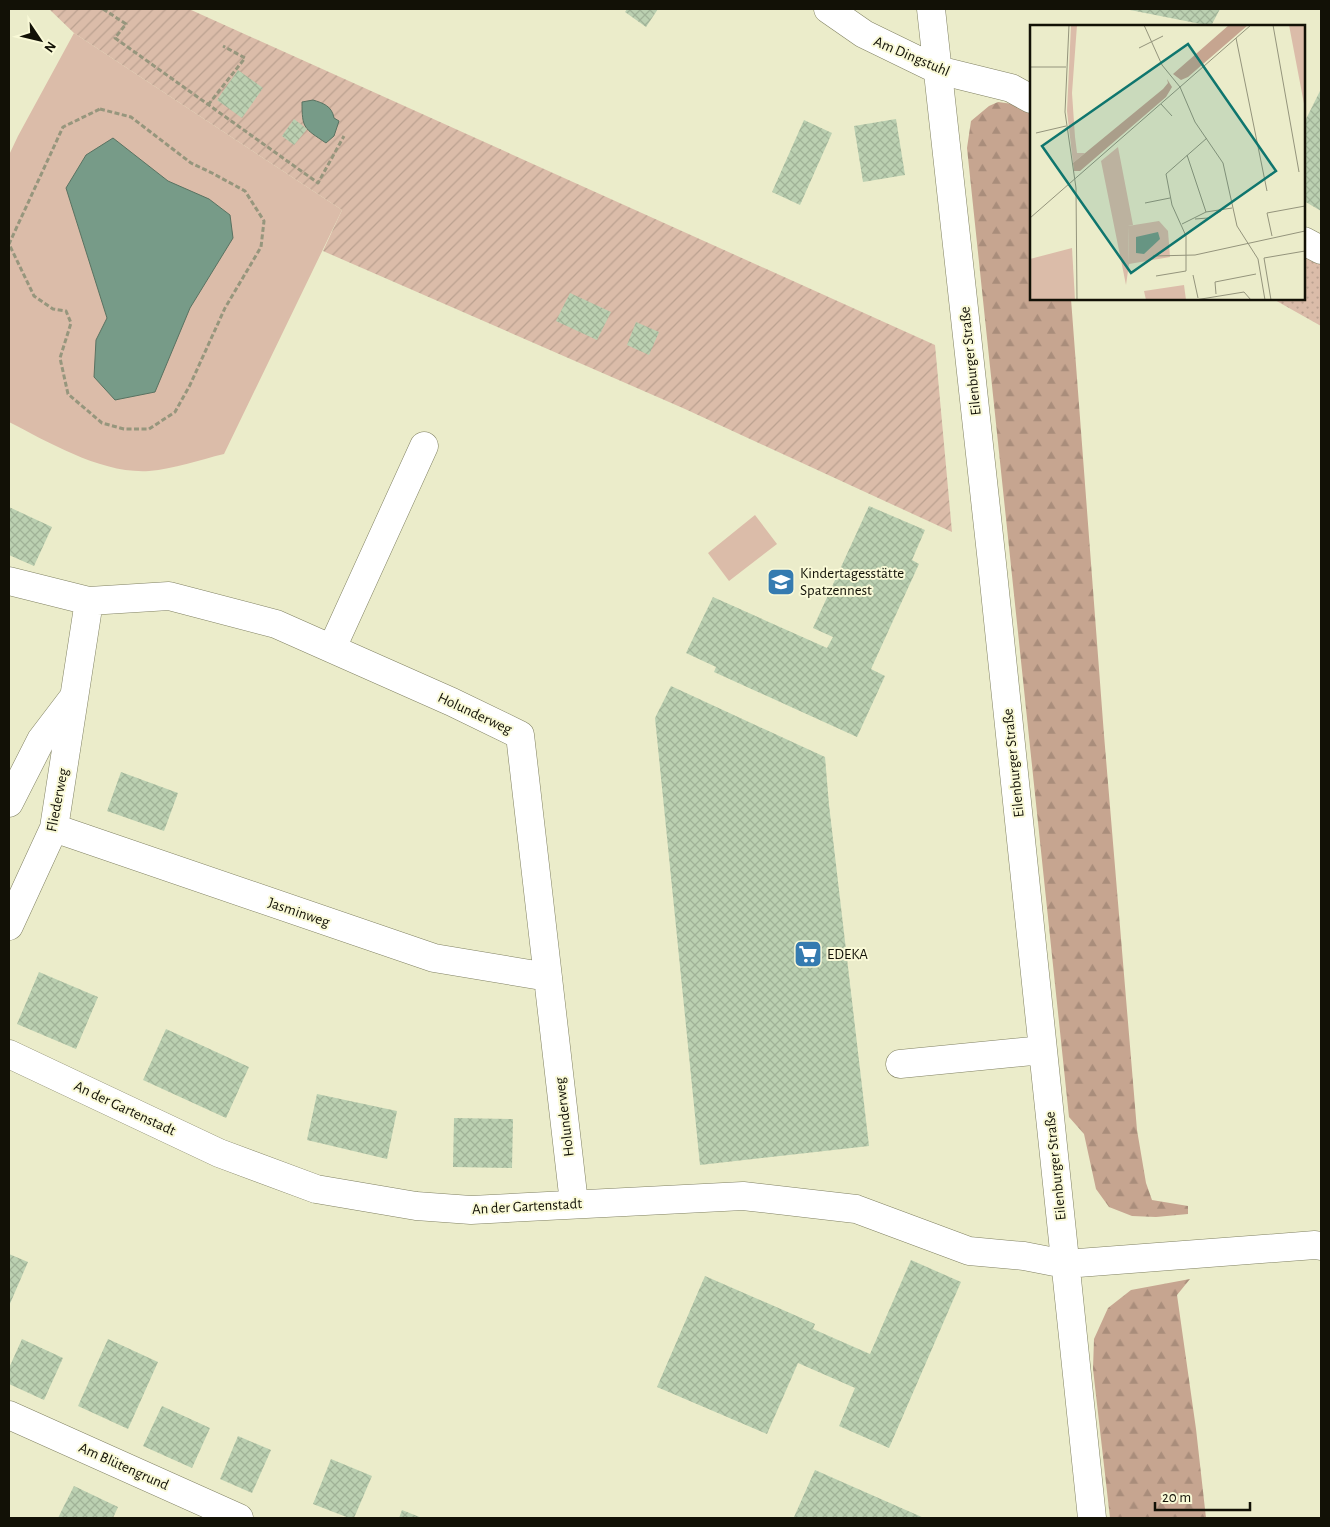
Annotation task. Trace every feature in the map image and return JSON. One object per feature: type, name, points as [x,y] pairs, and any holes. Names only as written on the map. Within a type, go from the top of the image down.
[{"type":"street","name":"Am Dingstuhl","points":[[828,9],[864,34],[938,70],[1011,88],[1030,98]]},
{"type":"street","name":"Eilenburger Straße","points":[[931,9],[992,563],[1092,1518]]},
{"type":"street","points":[[1305,242],[1321,250]]},
{"type":"street","points":[[332,648],[424,446]]},
{"type":"street","name":"Holunderweg","points":[[9,581],[90,601],[169,596],[276,624],[520,734],[574,1203]]},
{"type":"street","name":"Fliederweg","points":[[9,926],[54,828],[90,601]]},
{"type":"street","name":"Fliederweg","points":[[9,803],[41,740],[75,696]]},
{"type":"street","name":"Jasminweg","points":[[54,828],[434,958],[548,977]]},
{"type":"street","points":[[900,1064],[1042,1050]]},
{"type":"street","name":"An der Gartenstadt","points":[[9,1054],[219,1153],[316,1189],[416,1206],[471,1210],[574,1203],[743,1196],[856,1209],[969,1251],[1024,1256],[1065,1264],[1321,1246]]},
{"type":"street","name":"Am Blütengrund","points":[[9,1414],[239,1518]]},
{"type":"path","points":[[103,9],[126,24],[115,38],[318,182],[344,136]]},
{"type":"path","points":[[208,105],[245,58],[223,46]]},
{"type":"path","points":[[100,109],[131,117],[191,163],[244,191],[264,220],[261,247],[225,308],[190,385],[175,412],[149,429],[124,429],[102,423],[68,394],[60,358],[71,323],[66,311],[53,308],[34,296],[9,244],[63,127],[100,109]]},
{"type":"shaded area","points":[[49,9],[189,9],[935,345],[952,532],[685,409],[323,251],[342,210],[74,33]]},
{"type":"shaded area","points":[[74,33],[342,210],[224,454],[168,468],[131,471],[113,468],[59,448],[9,422],[9,155]]},
{"type":"shaded area","points":[[313,100],[326,106],[334,118],[339,121],[334,136],[326,143],[309,131],[304,123],[302,102]]},
{"type":"shaded area","points":[[113,138],[168,181],[209,199],[230,215],[233,238],[190,308],[155,392],[115,400],[94,377],[96,340],[107,318],[66,188],[86,155]]},
{"type":"shaded area","points":[[1305,255],[1321,263],[1321,326],[1275,300],[1305,300]]},
{"type":"shaded area","points":[[755,515],[777,544],[729,581],[708,553]]},
{"type":"green space","points":[[998,102],[1013,104],[1030,113],[1030,300],[1071,300],[1104,735],[1137,1130],[1146,1183],[1152,1200],[1188,1206],[1188,1214],[1156,1217],[1132,1216],[1109,1207],[1096,1189],[1084,1134],[1069,1117],[967,148],[971,121],[989,106]]},
{"type":"green space","points":[[1190,1279],[1177,1295],[1196,1429],[1206,1518],[1110,1518],[1093,1369],[1094,1339],[1108,1308],[1131,1290]]},
{"type":"building","points":[[627,9],[658,9],[646,27],[625,12]]},
{"type":"building","points":[[1125,9],[1220,9],[1212,25]]},
{"type":"building","points":[[238,70],[263,88],[242,118],[217,100]]},
{"type":"building","points":[[1321,89],[1321,211],[1305,202],[1306,119]]},
{"type":"building","points":[[294,119],[307,129],[294,145],[282,136]]},
{"type":"building","points":[[896,119],[905,175],[863,182],[854,126]]},
{"type":"building","points":[[804,120],[832,133],[800,205],[772,192]]},
{"type":"building","points":[[570,293],[611,312],[597,340],[556,321]]},
{"type":"building","points":[[636,322],[659,332],[649,355],[627,345]]},
{"type":"building","points":[[869,506],[925,530],[912,560],[919,564],[871,669],[885,676],[857,737],[714,672],[716,667],[686,653],[713,597],[827,648],[833,637],[813,628]]},
{"type":"building","points":[[9,507],[52,527],[34,566],[9,555]]},
{"type":"building","points":[[671,686],[825,757],[869,1146],[700,1165],[655,718]]},
{"type":"building","points":[[121,772],[178,793],[164,831],[107,811]]},
{"type":"building","points":[[39,972],[98,997],[76,1049],[17,1024]]},
{"type":"building","points":[[166,1029],[249,1067],[226,1118],[143,1080]]},
{"type":"building","points":[[317,1094],[397,1111],[387,1159],[307,1140]]},
{"type":"building","points":[[454,1118],[513,1119],[512,1168],[453,1167]]},
{"type":"building","points":[[9,1254],[28,1262],[9,1306]]},
{"type":"building","points":[[911,1260],[961,1282],[889,1448],[839,1426],[855,1388],[798,1363],[767,1434],[657,1387],[705,1276],[815,1324],[813,1329],[870,1354]]},
{"type":"building","points":[[22,1339],[63,1358],[44,1400],[9,1384],[9,1368]]},
{"type":"building","points":[[108,1339],[158,1362],[128,1429],[78,1406]]},
{"type":"building","points":[[162,1406],[210,1428],[192,1468],[143,1446]]},
{"type":"building","points":[[238,1436],[271,1450],[252,1493],[220,1479]]},
{"type":"building","points":[[331,1459],[372,1476],[354,1518],[349,1518],[313,1504]]},
{"type":"building","points":[[815,1470],[924,1518],[794,1517]]},
{"type":"building","points":[[74,1486],[118,1507],[113,1518],[58,1518]]},
{"type":"building","points":[[402,1510],[422,1518],[399,1518]]},
{"type":"place","name":"Kindertagesstätte Spatzennest","points":[[781,582]]},
{"type":"place","name":"EDEKA","points":[[808,954]]}]
